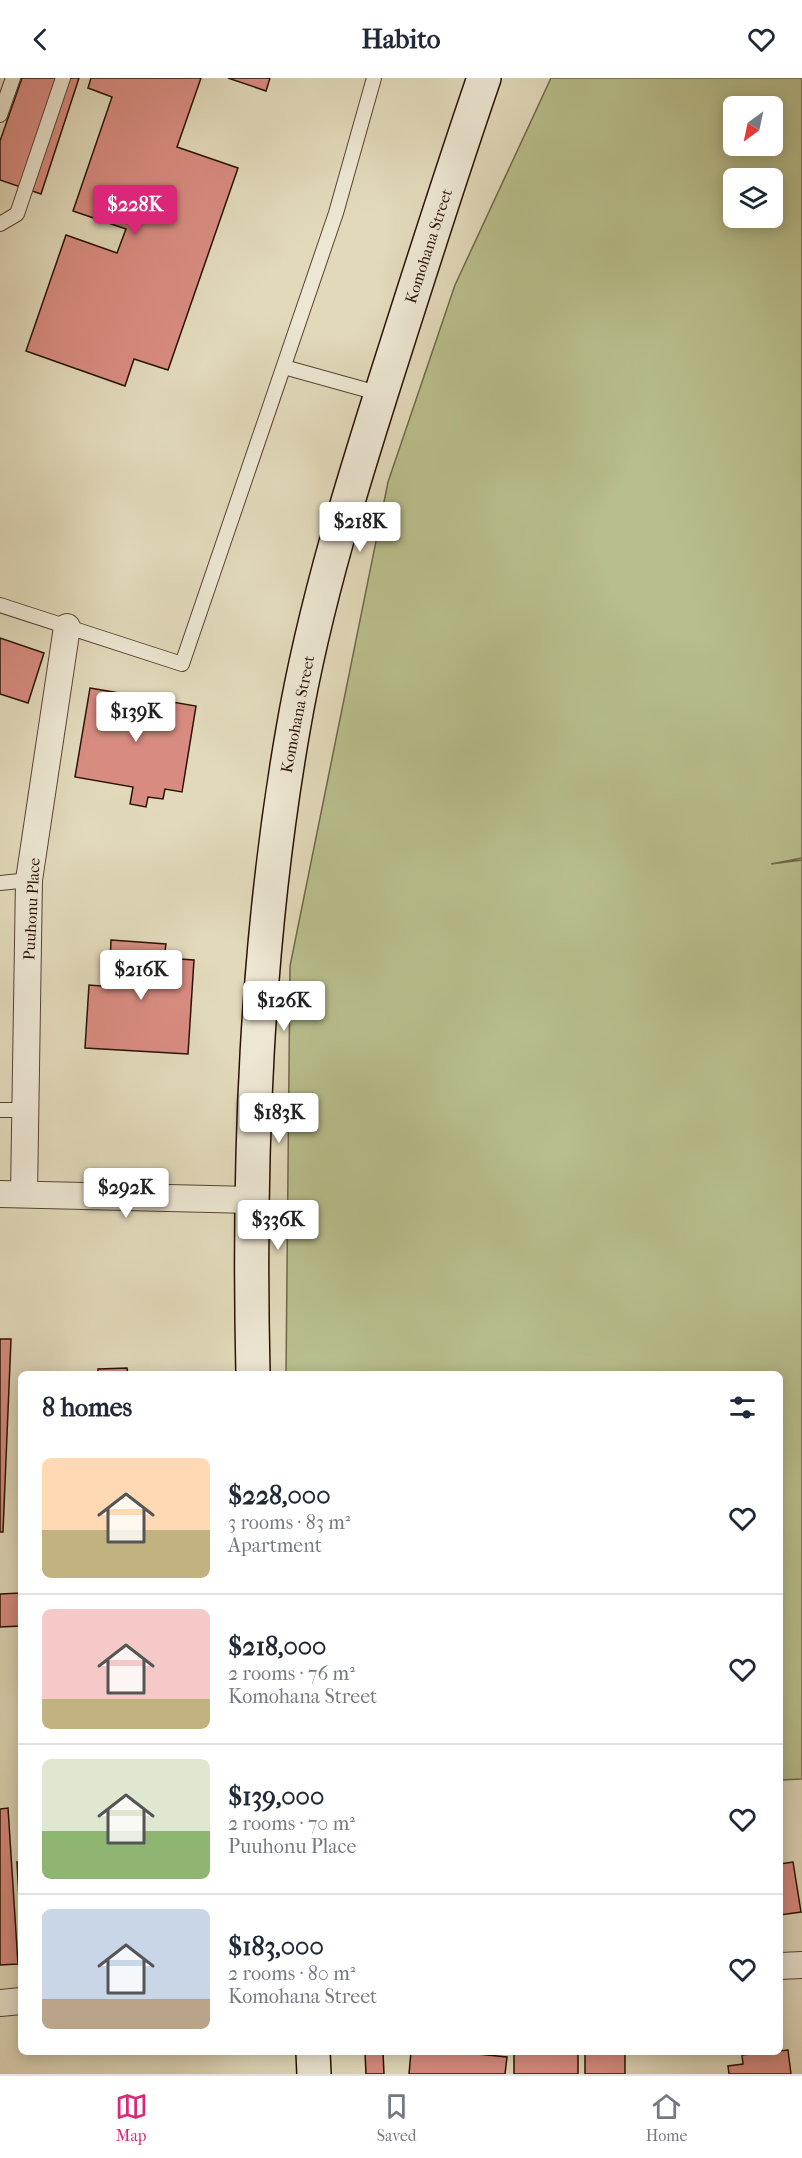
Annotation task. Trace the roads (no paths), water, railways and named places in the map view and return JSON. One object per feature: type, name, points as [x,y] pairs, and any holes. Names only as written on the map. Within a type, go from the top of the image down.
[{"type":"main road","name":"Komohana Street","points":[[253,1371],[252,1200],[265,935],[293,726],[335,547],[381,394],[484,78]]},
{"type":"main road","points":[[313,2055],[314,2074]]},
{"type":"street","name":"Puuhonu Place","points":[[12,1194],[25,1110],[29,880],[67,627]]},
{"type":"street","points":[[12,1194],[252,1200]]},
{"type":"street","points":[[783,1966],[802,1965]]},
{"type":"street","points":[[0,2003],[18,2001]]},
{"type":"lane","points":[[0,116],[13,78]]},
{"type":"lane","points":[[0,224],[17,214],[63,78]]},
{"type":"lane","points":[[0,605],[182,664],[336,213],[374,78]]},
{"type":"lane","points":[[284,367],[381,394]]},
{"type":"lane","points":[[0,883],[29,880]]},
{"type":"lane","points":[[0,1110],[25,1110]]}]
